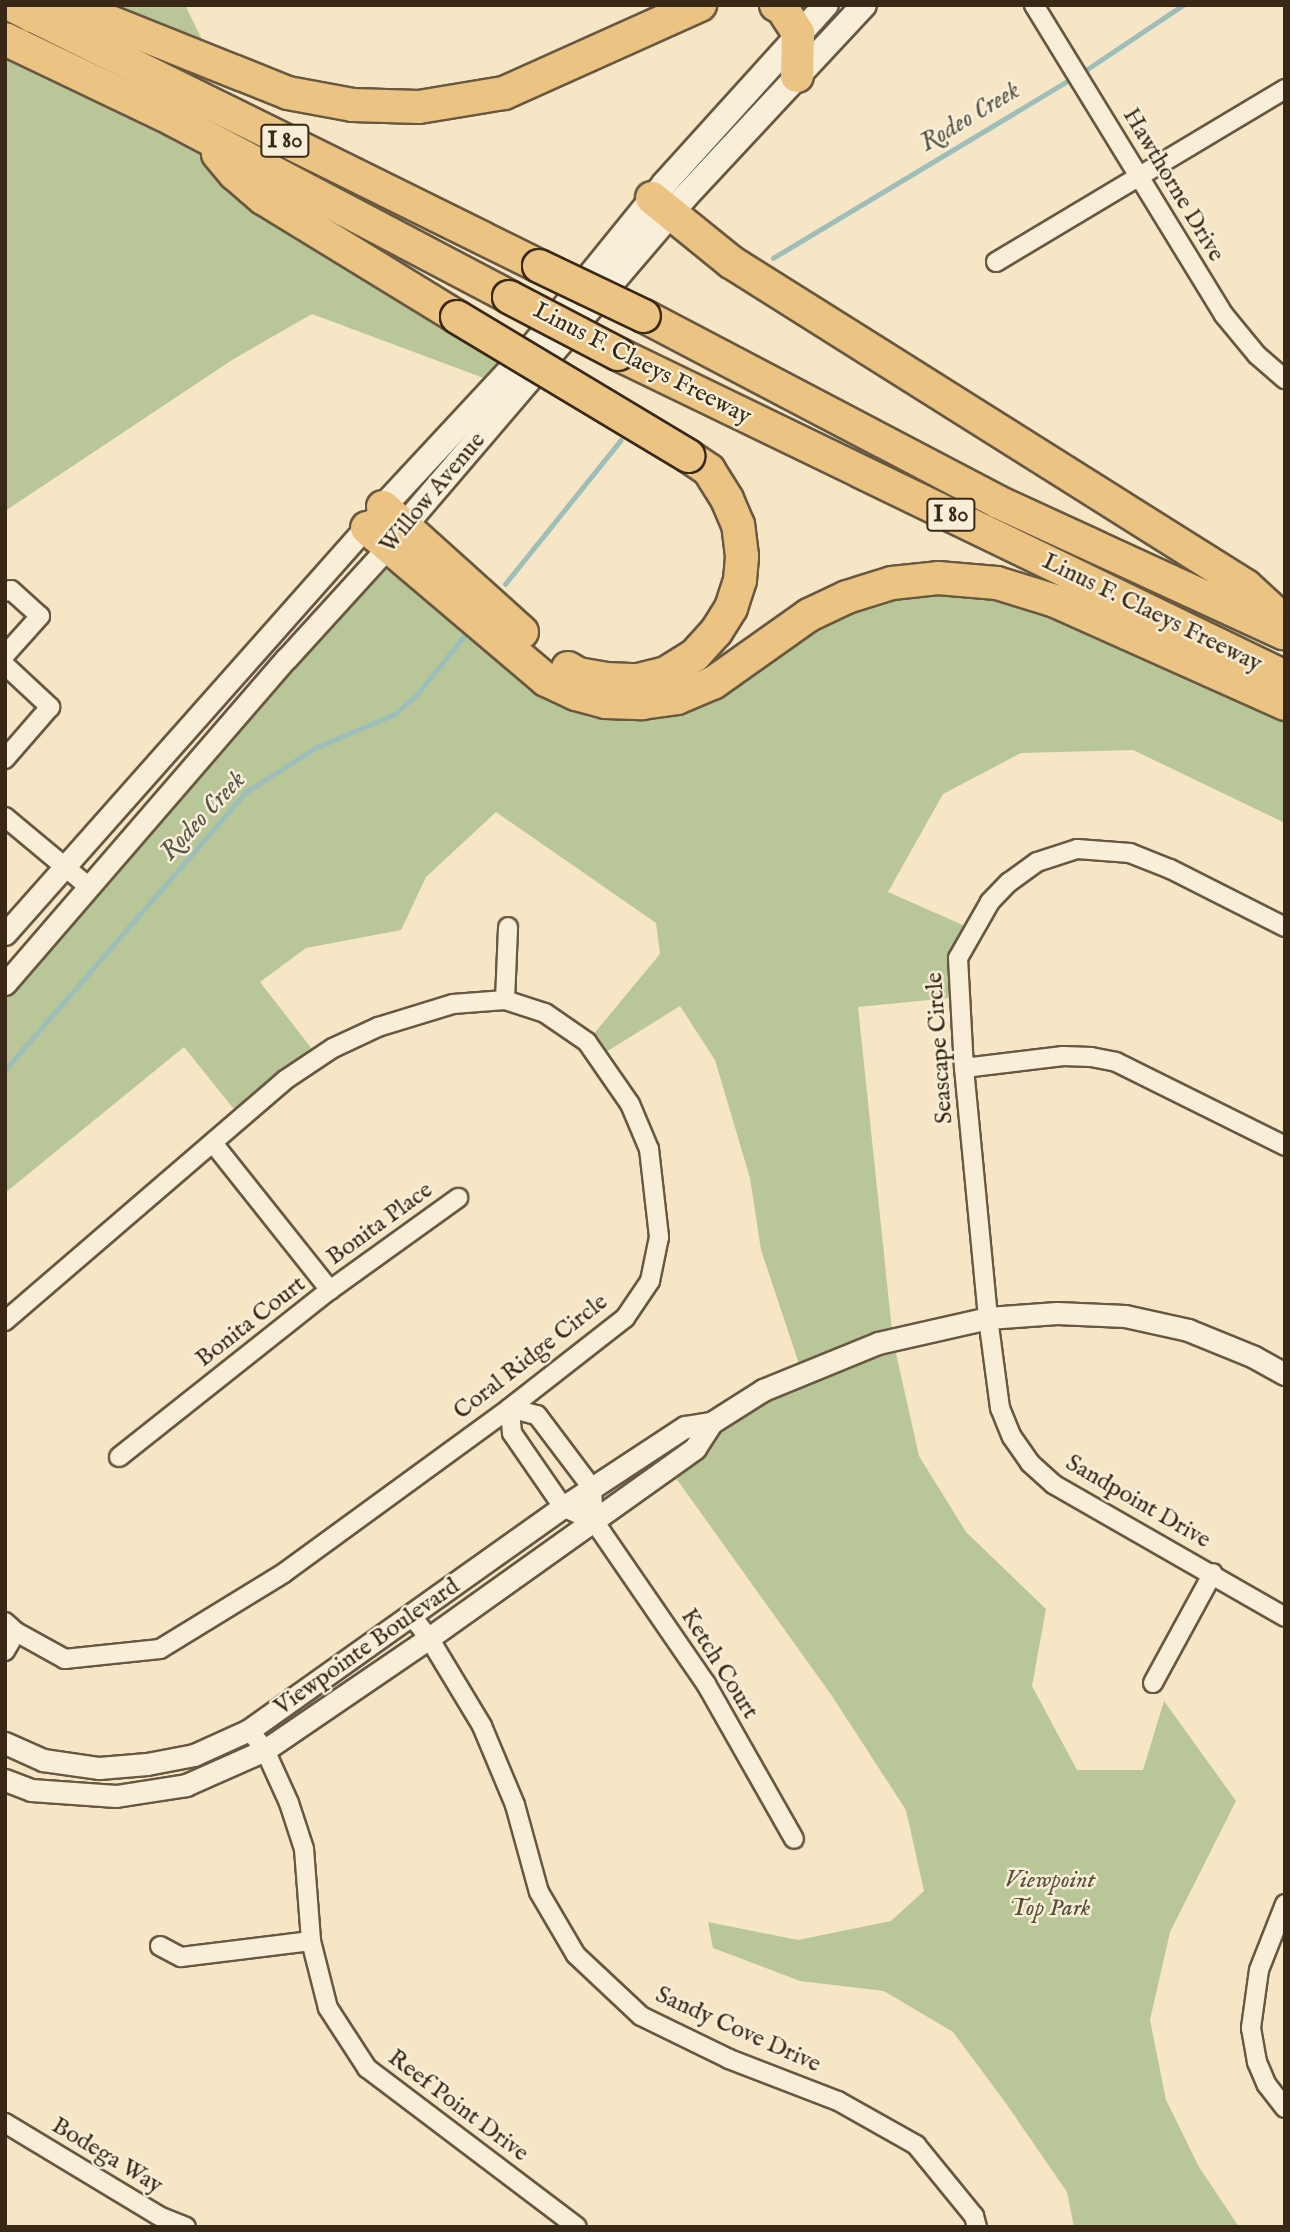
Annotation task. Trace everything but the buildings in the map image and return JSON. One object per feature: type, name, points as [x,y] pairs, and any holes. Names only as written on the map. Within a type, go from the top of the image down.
[{"type":"highway","points":[[21,10],[93,15],[288,93],[353,105],[419,107],[504,93],[699,5]]},
{"type":"highway","points":[[776,5],[782,8],[798,33],[797,76]]},
{"type":"highway","name":"Linus F. Claeys Freeway","points":[[21,10],[644,316],[998,502],[1285,633]]},
{"type":"highway","name":"Linus F. Claeys Freeway","points":[[5,39],[172,119],[618,354],[1285,677]]},
{"type":"highway","points":[[204,137],[235,174],[264,198],[709,470],[727,499],[738,525],[742,556],[740,580],[726,616],[695,655],[666,673],[638,680],[606,679],[578,674],[545,653],[386,527]]},
{"type":"highway","points":[[662,206],[732,262],[1246,586],[1285,622]]},
{"type":"highway","points":[[386,527],[547,680],[576,694],[607,702],[642,703],[677,698],[713,683],[809,615],[847,597],[892,583],[937,578],[997,583],[1055,601],[1285,704]]},
{"type":"main road","name":"Willow Avenue","points":[[386,527],[662,206],[798,33],[825,5]]},
{"type":"main road","name":"Willow Avenue","points":[[662,206],[797,76],[864,5]]},
{"type":"street","name":"Hawthorne Drive","points":[[1034,5],[1224,315],[1257,355],[1285,379]]},
{"type":"street","points":[[996,262],[1285,89]]},
{"type":"street","name":"Willow Avenue","points":[[5,934],[188,725],[386,527]]},
{"type":"street","name":"Willow Avenue","points":[[5,984],[286,659],[386,527]]},
{"type":"street","points":[[5,593],[11,590],[40,616],[5,655]]},
{"type":"street","points":[[5,665],[50,707],[5,759]]},
{"type":"street","points":[[5,817],[89,887]]},
{"type":"street","name":"Seascape Circle","points":[[988,1318],[964,1068],[958,958],[990,902],[1009,882],[1037,862],[1077,849],[1130,853],[1170,869],[1285,928]]},
{"type":"street","points":[[505,1000],[508,927]]},
{"type":"street","name":"Coral Ridge Circle","points":[[5,1321],[285,1080],[333,1048],[378,1027],[453,1004],[505,1000],[545,1013],[587,1042],[630,1104],[649,1149],[659,1237],[650,1280],[625,1318],[510,1408],[284,1573],[160,1649],[65,1658],[11,1627]]},
{"type":"street","points":[[964,1068],[1063,1056],[1090,1056],[1116,1062],[1285,1146]]},
{"type":"street","name":"Bonita Court","points":[[119,1457],[330,1290],[213,1143]]},
{"type":"street","name":"Bonita Place","points":[[330,1290],[458,1198]]},
{"type":"street","name":"Viewpointe Boulevard","points":[[5,1743],[43,1760],[99,1768],[147,1765],[194,1755],[249,1730],[563,1507],[685,1427],[711,1423],[763,1390],[877,1343],[988,1318],[1056,1313],[1125,1316],[1188,1330],[1254,1357],[1285,1374]]},
{"type":"street","name":"Sandpoint Drive","points":[[988,1318],[1000,1408],[1012,1437],[1030,1463],[1053,1484],[1285,1616]]},
{"type":"street","points":[[510,1408],[537,1415],[592,1488],[594,1521],[563,1507],[512,1433],[510,1408]]},
{"type":"street","name":"Viewpointe Boulevard","points":[[5,1780],[31,1790],[116,1796],[186,1785],[265,1750],[429,1638],[502,1583],[695,1448],[711,1423]]},
{"type":"street","name":"Ketch Court","points":[[594,1521],[706,1684],[794,1839]]},
{"type":"street","points":[[1153,1683],[1213,1573]]},
{"type":"street","name":"Sandy Cove Drive","points":[[411,1615],[429,1638],[482,1727],[515,1805],[539,1892],[576,1955],[641,2016],[729,2059],[838,2101],[916,2145],[974,2216],[977,2227]]},
{"type":"street","points":[[5,1651],[11,1627]]},
{"type":"street","name":"Reef Point Drive","points":[[249,1730],[265,1750],[289,1803],[304,1849],[311,1941],[328,2008],[367,2068],[577,2227]]},
{"type":"street","points":[[1285,1904],[1259,1970],[1251,2028],[1257,2062],[1267,2085],[1285,2108]]},
{"type":"street","points":[[160,1946],[181,1957],[311,1941]]},
{"type":"street","name":"Bodega Way","points":[[5,2123],[159,2216],[186,2227]]},
{"type":"green space","points":[[6,5],[185,5],[219,74]]},
{"type":"green space","points":[[5,39],[172,119],[524,355],[497,383],[312,314],[232,360],[5,511]]},
{"type":"green space","name":"Viewpoint Top Park","points":[[389,547],[534,670],[642,703],[892,583],[990,595],[1034,605],[1285,717],[1285,823],[1133,750],[1021,753],[943,794],[888,892],[972,929],[959,997],[858,1007],[893,1340],[919,1456],[966,1532],[1046,1609],[1032,1686],[1077,1770],[1143,1770],[1164,1701],[1236,1801],[1170,1932],[1150,2020],[1166,2100],[1199,2167],[1239,2227],[1074,2227],[1067,2192],[953,2032],[884,1991],[800,1981],[713,1948],[708,1922],[798,1940],[891,1921],[924,1891],[906,1810],[832,1696],[668,1467],[711,1423],[802,1373],[761,1250],[750,1178],[715,1060],[680,1006],[598,1057],[587,1042],[660,954],[656,923],[496,812],[426,877],[401,930],[306,948],[260,982],[319,1058],[241,1118],[184,1047],[5,1193],[5,984]]},
{"type":"waterway","name":"Rodeo Creek","points":[[1080,74],[1183,5]]},
{"type":"waterway","name":"Rodeo Creek","points":[[773,258],[1072,78]]},
{"type":"waterway","name":"Rodeo Creek","points":[[505,584],[620,441]]},
{"type":"waterway","name":"Rodeo Creek","points":[[5,1070],[246,792],[315,748],[395,714],[418,693],[465,635]]}]
